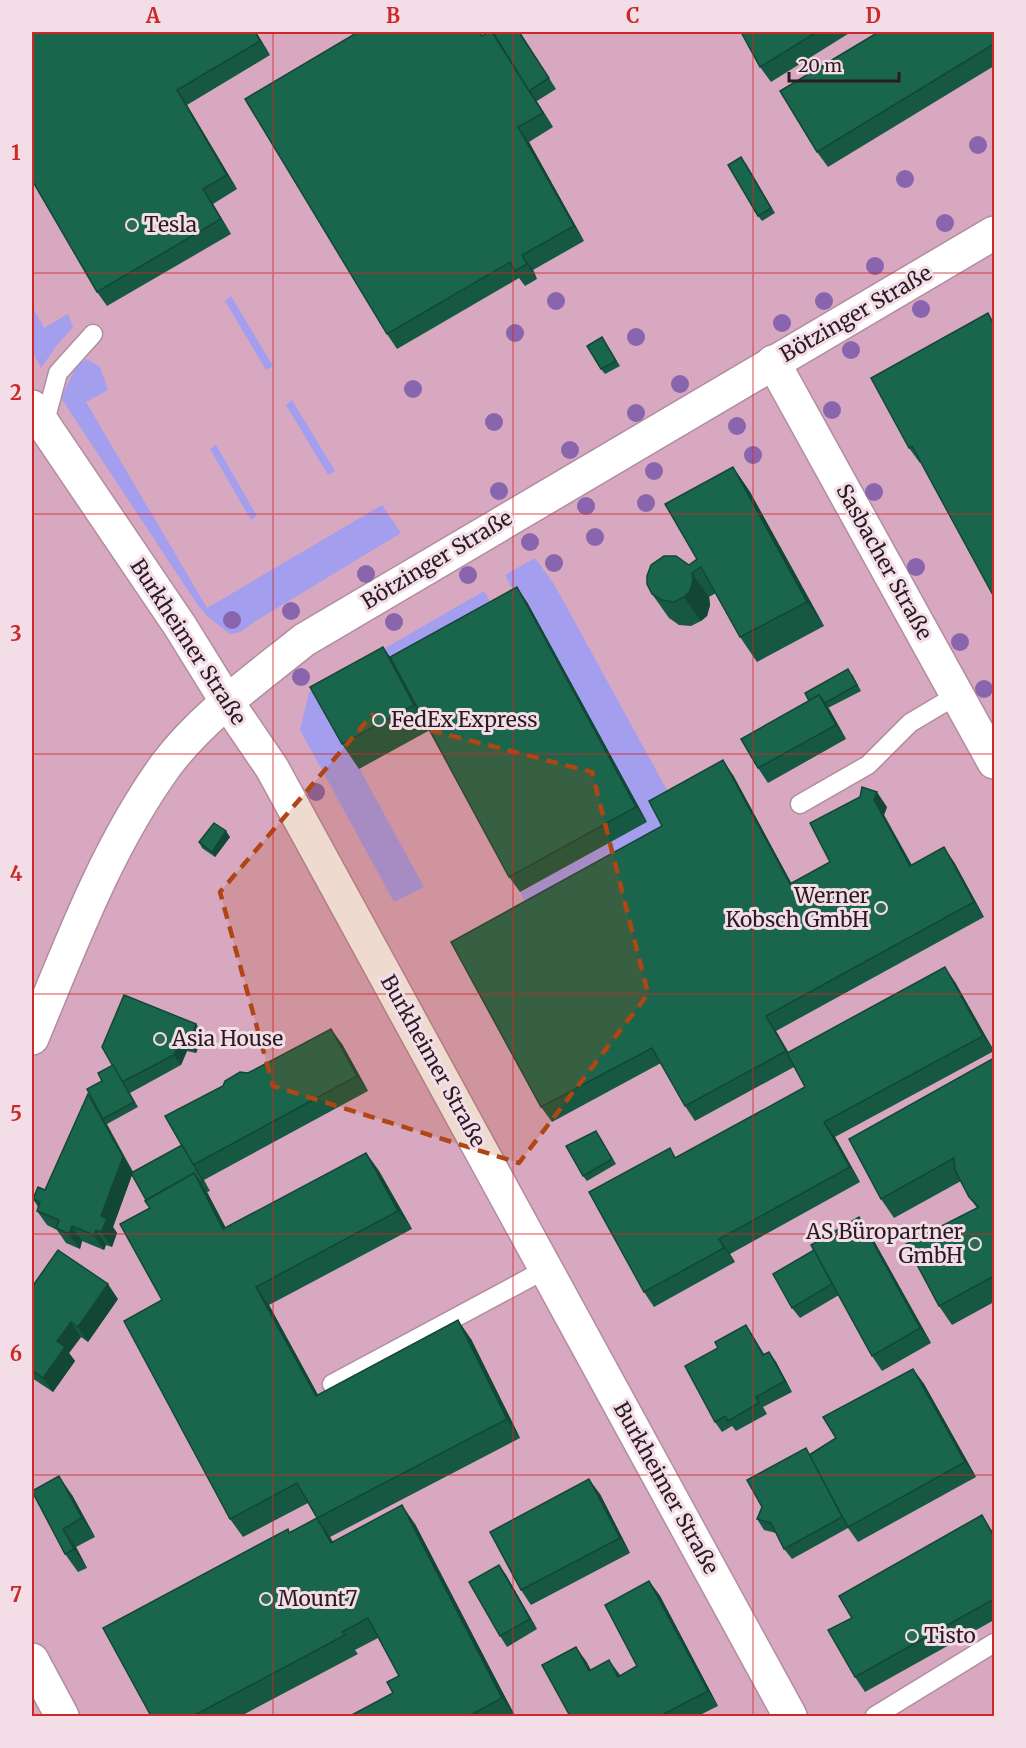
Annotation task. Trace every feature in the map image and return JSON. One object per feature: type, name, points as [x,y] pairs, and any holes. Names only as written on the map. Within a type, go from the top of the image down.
[{"type":"street","name":"Bötzinger Straße","points":[[32,1038],[104,867],[138,808],[167,764],[227,702],[304,640],[994,233]]},
{"type":"street","name":"Sasbacher Straße","points":[[773,362],[994,762]]},
{"type":"street","name":"Burkheimer Straße","points":[[38,416],[180,626],[227,702],[272,768],[790,1716]]},
{"type":"street","points":[[32,1660],[62,1716]]},
{"type":"lane","points":[[38,416],[58,373],[93,334]]},
{"type":"lane","points":[[800,804],[868,765],[910,723],[957,695]]},
{"type":"lane","points":[[332,1384],[546,1269]]},
{"type":"lane","points":[[875,1716],[994,1643]]},
{"type":"highlighted area","points":[[372,715],[592,772],[648,994],[519,1163],[273,1086],[220,892]]},
{"type":"shaded area","points":[[32,32],[994,32],[994,1716],[32,1716]]},
{"type":"shaded area","points":[[231,296],[273,366],[266,370],[225,301]]},
{"type":"shaded area","points":[[32,306],[44,328],[68,314],[73,327],[41,368],[32,351]]},
{"type":"shaded area","points":[[87,359],[100,367],[108,390],[86,402],[207,608],[382,505],[401,533],[241,632],[230,634],[206,615],[197,604],[61,398],[77,365]]},
{"type":"shaded area","points":[[292,400],[335,471],[328,475],[286,405]]},
{"type":"shaded area","points":[[216,445],[257,516],[251,520],[210,449]]},
{"type":"shaded area","points":[[535,558],[554,584],[668,792],[673,841],[526,904],[520,892],[647,822],[527,602],[521,605],[505,575]]},
{"type":"shaded area","points":[[484,591],[499,617],[328,711],[424,887],[394,902],[300,730],[309,692]]},
{"type":"building","points":[[32,32],[255,32],[260,41],[177,90],[227,175],[203,189],[221,219],[97,292],[32,180]]},
{"type":"building","points":[[358,32],[480,32],[482,36],[492,32],[543,113],[518,127],[574,226],[522,255],[527,264],[515,271],[510,262],[387,334],[245,99]]},
{"type":"building","points":[[519,32],[549,78],[529,91],[494,34]]},
{"type":"building","points":[[741,32],[817,32],[760,67]]},
{"type":"building","points":[[876,32],[994,32],[994,44],[817,152],[780,91]]},
{"type":"building","points":[[741,157],[771,208],[758,216],[728,165]]},
{"type":"building","points":[[988,313],[994,325],[994,597],[912,446],[909,448],[871,378]]},
{"type":"building","points":[[602,337],[616,361],[601,369],[587,346]]},
{"type":"building","points":[[733,467],[807,602],[740,637],[701,567],[692,573],[690,591],[674,602],[662,600],[652,594],[647,584],[651,565],[664,556],[676,556],[689,565],[697,559],[665,504]]},
{"type":"building","points":[[517,587],[636,807],[509,877],[390,657]]},
{"type":"building","points":[[383,647],[414,705],[342,744],[310,687]]},
{"type":"building","points":[[848,669],[857,685],[825,703],[819,695],[809,701],[805,693]]},
{"type":"building","points":[[819,695],[836,725],[758,768],[741,739]]},
{"type":"building","points":[[723,760],[790,884],[830,862],[810,823],[860,797],[862,787],[877,792],[874,800],[910,866],[944,847],[974,902],[766,1016],[786,1051],[685,1106],[652,1048],[541,1107],[451,942],[662,826],[649,801]]},
{"type":"building","points":[[214,823],[226,831],[212,852],[199,842]]},
{"type":"building","points":[[945,967],[983,1036],[824,1122],[850,1167],[719,1239],[724,1248],[644,1292],[589,1192],[670,1148],[675,1158],[805,1087],[787,1053]]},
{"type":"building","points":[[124,995],[196,1024],[189,1043],[180,1041],[174,1055],[122,1082],[102,1047]]},
{"type":"building","points":[[331,1029],[357,1076],[193,1165],[165,1116],[223,1086],[225,1081],[240,1072],[248,1073]]},
{"type":"building","points":[[994,1058],[994,1276],[939,1306],[906,1244],[979,1207],[969,1197],[955,1170],[954,1158],[881,1199],[849,1139]]},
{"type":"building","points":[[113,1065],[134,1102],[103,1119],[87,1089],[102,1081],[98,1073]]},
{"type":"building","points":[[88,1094],[123,1157],[101,1216],[107,1219],[101,1232],[96,1230],[94,1235],[72,1226],[69,1234],[56,1228],[59,1220],[37,1211],[40,1202],[33,1199],[38,1187],[45,1190]]},
{"type":"building","points":[[596,1131],[612,1159],[583,1176],[566,1146]]},
{"type":"building","points":[[182,1145],[203,1181],[200,1182],[194,1173],[146,1200],[131,1173]]},
{"type":"building","points":[[366,1153],[398,1211],[256,1287],[316,1396],[458,1320],[507,1419],[317,1518],[297,1483],[230,1519],[124,1321],[162,1300],[120,1224],[150,1208],[145,1201],[194,1173],[223,1229]]},
{"type":"building","points":[[859,1217],[920,1328],[872,1356],[811,1245]]},
{"type":"building","points":[[58,1250],[108,1284],[78,1327],[71,1322],[57,1341],[65,1347],[43,1378],[32,1370],[32,1287]]},
{"type":"building","points":[[814,1250],[832,1284],[792,1308],[773,1274]]},
{"type":"building","points":[[746,1325],[763,1355],[769,1352],[785,1381],[756,1397],[759,1403],[728,1421],[725,1416],[715,1422],[685,1366],[718,1348],[715,1342]]},
{"type":"building","points":[[913,1369],[965,1462],[848,1527],[809,1455],[836,1438],[823,1417]]},
{"type":"building","points":[[806,1448],[842,1517],[784,1549],[771,1523],[757,1519],[762,1507],[747,1480]]},
{"type":"building","points":[[59,1476],[82,1518],[63,1529],[74,1549],[65,1554],[32,1491]]},
{"type":"building","points":[[589,1479],[620,1538],[521,1590],[490,1532]]},
{"type":"building","points":[[402,1505],[502,1698],[469,1716],[350,1716],[393,1693],[387,1682],[399,1676],[368,1618],[342,1632],[345,1635],[193,1716],[151,1716],[103,1628],[288,1529],[289,1533],[317,1518],[331,1543]]},
{"type":"building","points":[[982,1515],[994,1537],[994,1599],[855,1677],[828,1630],[852,1618],[839,1596]]},
{"type":"building","points":[[499,1565],[530,1619],[500,1636],[469,1582]]},
{"type":"building","points":[[649,1581],[708,1691],[660,1716],[570,1716],[542,1665],[576,1647],[589,1671],[609,1660],[618,1677],[637,1666],[605,1605]]},
{"type":"place","name":"Tesla","points":[[132,225]]},
{"type":"place","name":"FedEx Express","points":[[379,720]]},
{"type":"place","name":"Werner Kobsch GmbH","points":[[881,908]]},
{"type":"place","name":"Asia House","points":[[160,1039]]},
{"type":"place","name":"AS Büropartner GmbH","points":[[975,1244]]},
{"type":"place","name":"Mount7","points":[[266,1599]]},
{"type":"place","name":"Tisto","points":[[912,1636]]}]
